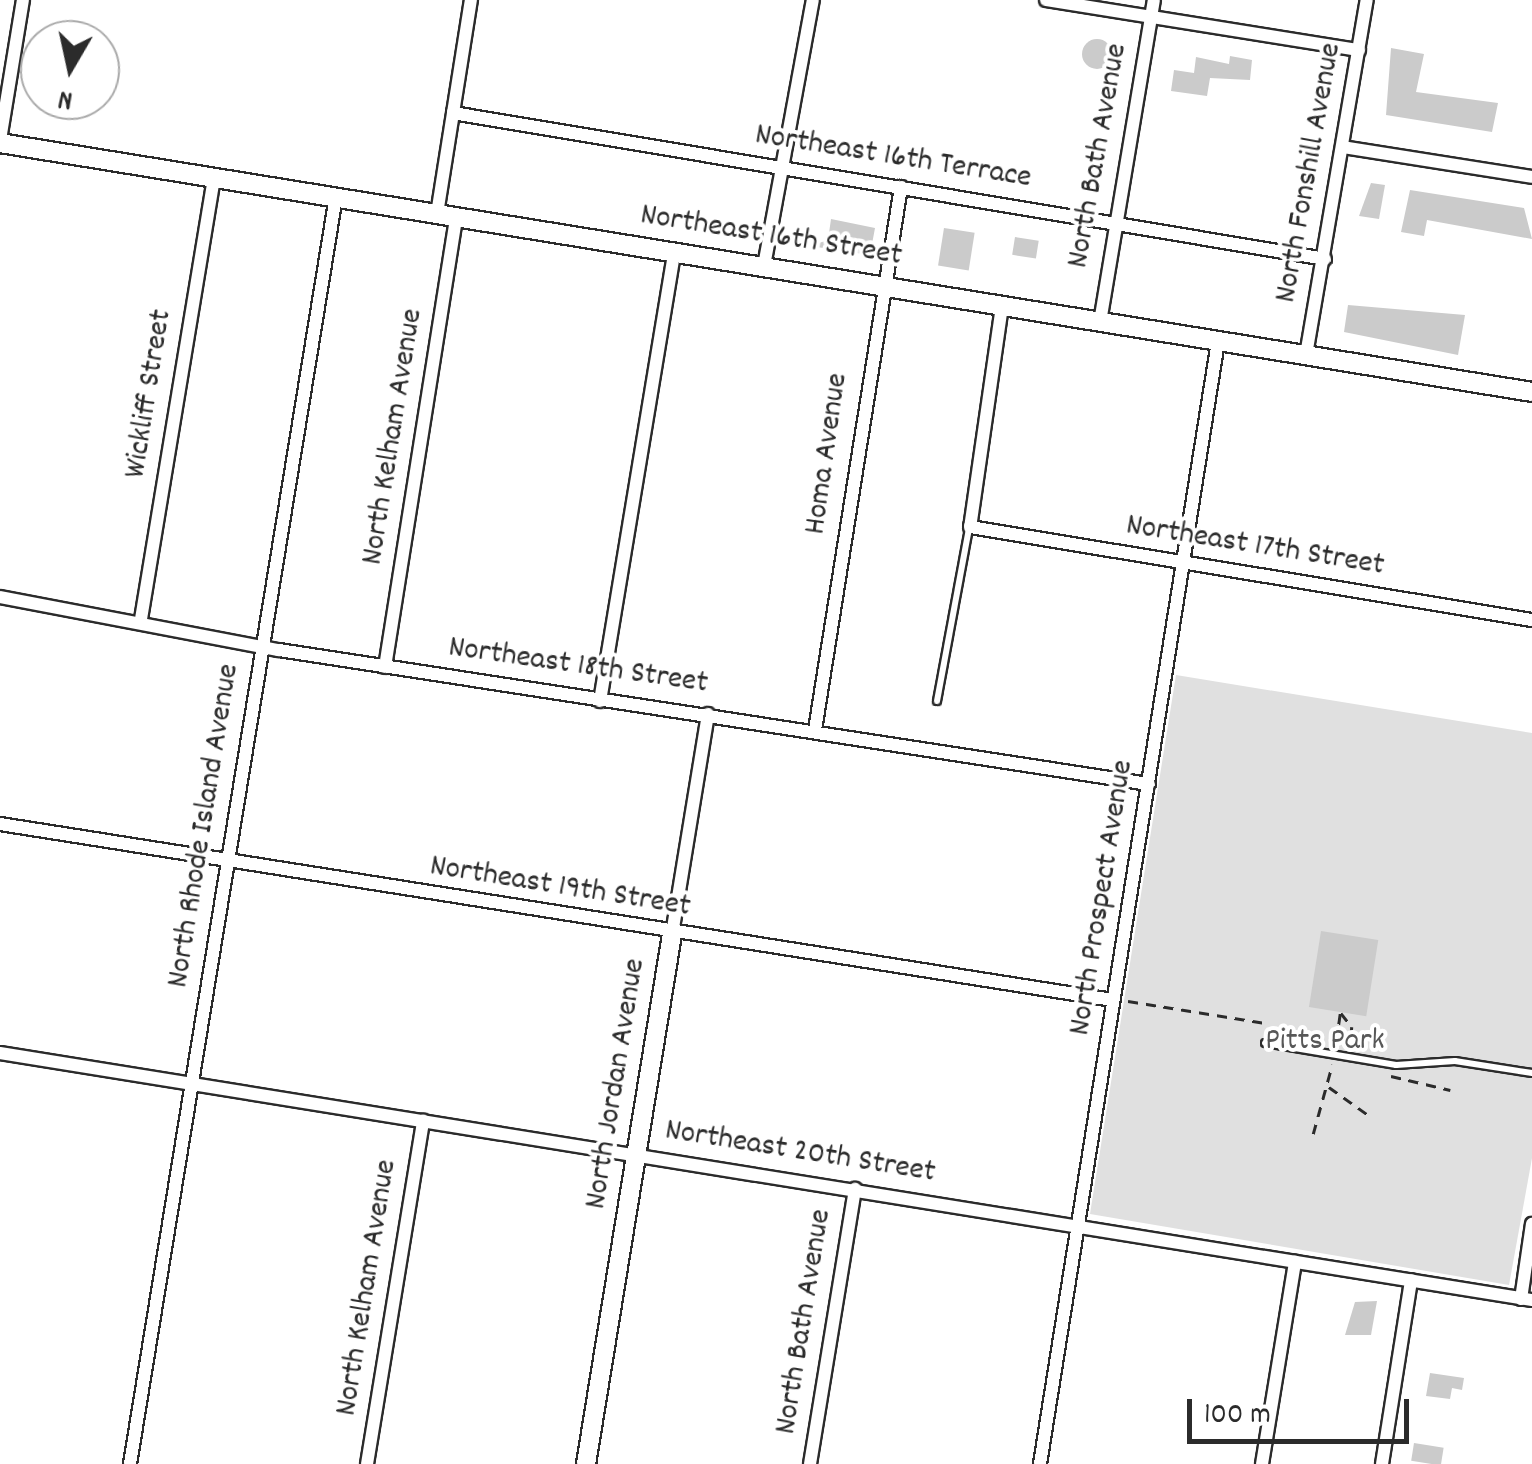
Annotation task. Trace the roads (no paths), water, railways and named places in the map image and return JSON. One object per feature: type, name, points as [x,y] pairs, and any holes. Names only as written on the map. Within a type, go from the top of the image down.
[{"type":"street","points":[[0,141],[23,0]]},
{"type":"street","name":"North Kelham Avenue","points":[[386,667],[446,215],[453,114],[471,0]]},
{"type":"street","points":[[764,266],[813,0]]},
{"type":"street","points":[[1046,0],[1359,50]]},
{"type":"street","name":"North Bath Avenue","points":[[1100,322],[1154,0]]},
{"type":"street","name":"North Fonshill Avenue","points":[[1306,355],[1367,0]]},
{"type":"street","name":"Northeast 16th Terrace","points":[[453,114],[1325,259]]},
{"type":"street","name":"Northeast 16th Street","points":[[0,141],[1532,392]]},
{"type":"street","points":[[1343,146],[1532,177]]},
{"type":"street","name":"Wickliff Street","points":[[140,619],[214,178]]},
{"type":"street","name":"Homa Avenue","points":[[814,730],[900,187]]},
{"type":"street","name":"North Rhode Island Avenue","points":[[130,1464],[336,197]]},
{"type":"street","points":[[600,701],[674,252]]},
{"type":"street","points":[[970,528],[1002,306]]},
{"type":"street","name":"North Prospect Avenue","points":[[1040,1464],[1112,1000],[1186,563],[1218,342]]},
{"type":"street","name":"Northeast 17th Street","points":[[970,528],[1532,620]]},
{"type":"street","name":"Northeast 18th Street","points":[[0,597],[140,619],[386,667],[1150,784]]},
{"type":"street","name":"North Jordan Avenue","points":[[586,1464],[708,714]]},
{"type":"street","name":"Northeast 19th Street","points":[[0,824],[672,934],[1112,1000]]},
{"type":"street","name":"Northeast 20th Street","points":[[0,1054],[192,1081],[1526,1300]]},
{"type":"street","name":"North Kelham Avenue","points":[[367,1464],[423,1120]]},
{"type":"street","name":"North Bath Avenue","points":[[810,1464],[855,1189]]},
{"type":"street","points":[[1526,1300],[1532,1224]]},
{"type":"street","points":[[1262,1464],[1296,1262]]},
{"type":"street","points":[[1382,1464],[1412,1280]]},
{"type":"lane","points":[[936,701],[970,528]]},
{"type":"lane","points":[[1265,1044],[1393,1065],[1455,1061],[1532,1073]]},
{"type":"park label","name":"Pitts Park","points":[[1325,1042]]}]
